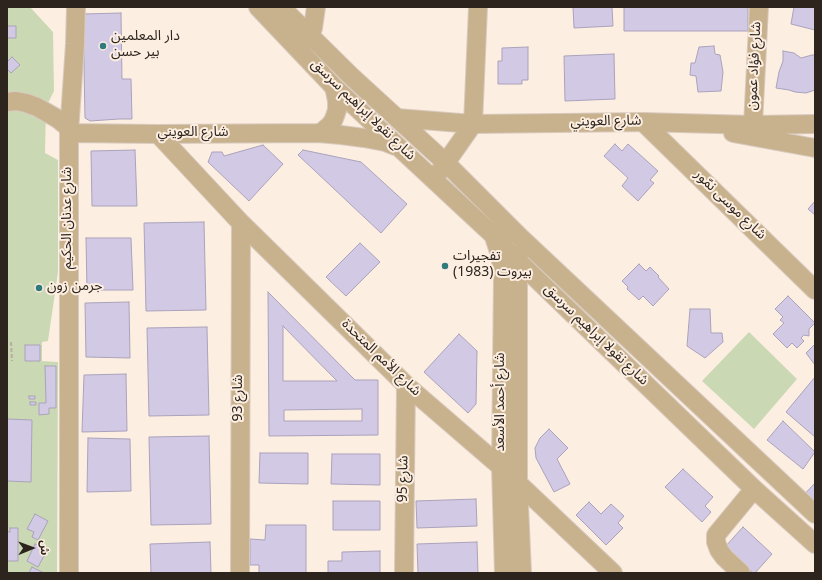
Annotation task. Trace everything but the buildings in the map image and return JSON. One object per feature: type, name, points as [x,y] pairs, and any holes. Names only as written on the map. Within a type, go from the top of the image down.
[{"type":"street","name":"شارع عدنان الحكيم","points":[[69,573],[69,130],[76,7]]},
{"type":"street","name":"شارع نقولا إبراهيم سرسق","points":[[258,7],[303,42],[351,76],[446,163],[520,237],[815,514]]},
{"type":"street","name":"شارع نقولا إبراهيم سرسق","points":[[281,7],[333,86],[492,234],[518,261],[754,489],[815,544]]},
{"type":"street","points":[[303,42],[313,28],[316,7]]},
{"type":"street","points":[[434,179],[473,124],[478,7]]},
{"type":"street","name":"شارع فؤاد عمون","points":[[753,125],[759,7]]},
{"type":"street","points":[[318,133],[330,126],[336,116],[337,101],[333,86]]},
{"type":"street","points":[[7,102],[21,102],[37,107],[58,119],[69,130]]},
{"type":"street","name":"شارع العويني","points":[[397,118],[473,124],[643,122],[753,125],[815,124]]},
{"type":"street","name":"شارع موسى نمّور","points":[[643,122],[815,290]]},
{"type":"street","points":[[673,123],[815,148]]},
{"type":"street","name":"شارع العويني","points":[[69,130],[158,134],[318,133],[370,139],[385,142],[400,148]]},
{"type":"street","name":"شارع الأمم المتحدة","points":[[158,134],[241,223],[406,385],[501,467],[613,573]]},
{"type":"street","name":"شارع 93","points":[[240,573],[241,223]]},
{"type":"street","name":"شارع أحمد الأسعد","points":[[492,234],[500,255],[503,275],[501,467],[504,573]]},
{"type":"street","name":"شارع أحمد الأسعد","points":[[520,237],[518,261],[518,483],[522,573]]},
{"type":"street","name":"شارع 95","points":[[404,573],[406,385]]},
{"type":"street","points":[[741,573],[719,550],[716,542],[716,535],[754,489]]},
{"type":"path","points":[[11,342],[12,361]]},
{"type":"green space","points":[[7,7],[30,7],[53,32],[54,91],[46,107],[45,153],[58,160],[58,272],[48,341],[42,342],[42,361],[58,362],[57,573],[7,573]]},
{"type":"green space","points":[[749,332],[797,379],[754,429],[702,381]]},
{"type":"place","name":"دار المعلمين بير حسن","points":[[103,46]]},
{"type":"place","name":"تفجيرات بيروت (1983)","points":[[445,266]]},
{"type":"place","name":"جرمن زون","points":[[39,288]]}]
